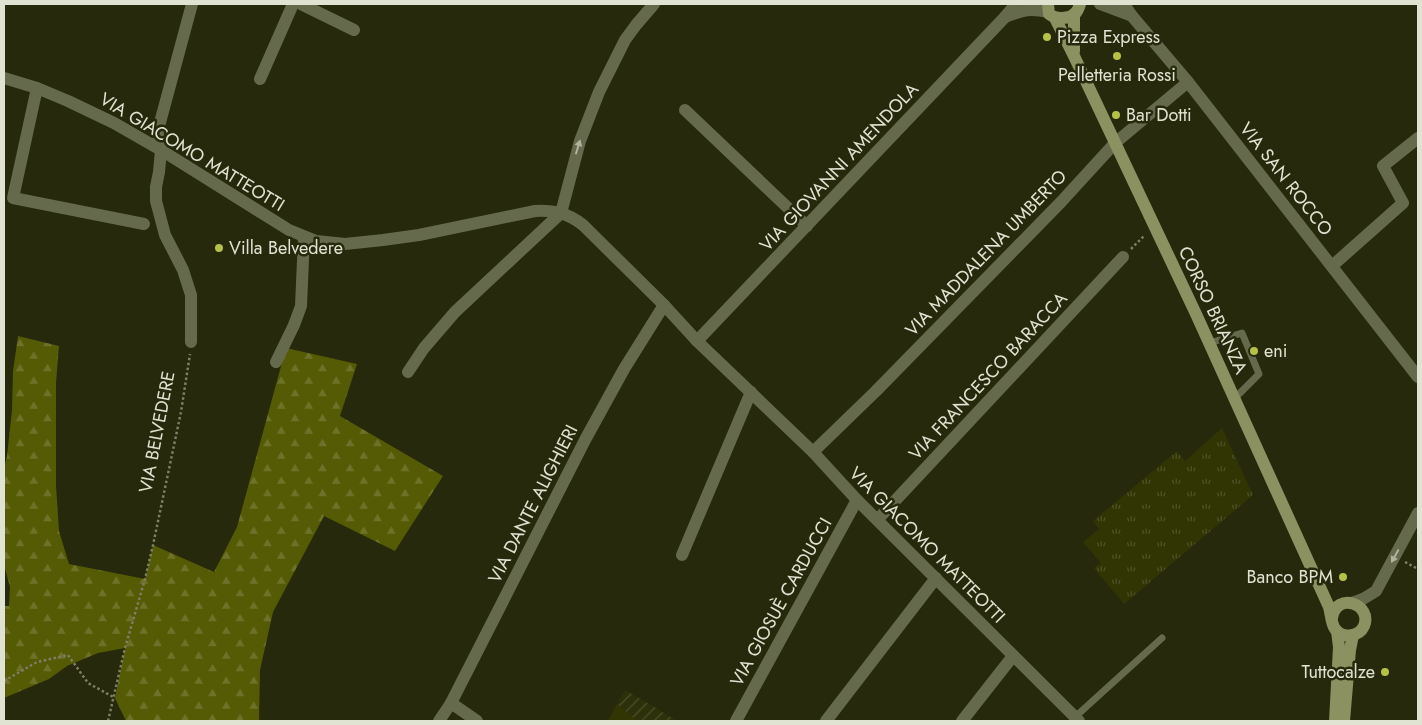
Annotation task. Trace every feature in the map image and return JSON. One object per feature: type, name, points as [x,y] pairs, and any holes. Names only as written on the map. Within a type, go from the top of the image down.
[{"type":"main road","points":[[1050,11],[1077,9]]},
{"type":"main road","name":"CORSO BRIANZA","points":[[1074,56],[1073,38],[1077,9]]},
{"type":"main road","name":"CORSO BRIANZA","points":[[1050,11],[1074,56],[1210,343],[1329,607],[1332,618]]},
{"type":"main road","name":"CORSO BRIANZA","points":[[1316,581],[1334,595],[1349,603]]},
{"type":"main road","points":[[1349,603],[1357,605],[1361,609],[1365,620],[1361,630],[1353,635],[1344,635],[1333,626],[1332,618],[1336,608],[1341,604],[1349,603]]},
{"type":"main road","points":[[1334,721],[1339,647],[1337,631]]},
{"type":"main road","points":[[1344,721],[1353,635]]},
{"type":"street","points":[[192,4],[159,125],[158,137],[161,150],[156,188],[156,201],[165,235],[184,270],[190,294],[192,342]]},
{"type":"street","points":[[260,79],[294,4]]},
{"type":"street","points":[[301,4],[354,30]]},
{"type":"street","points":[[408,372],[455,312],[561,213],[580,141],[602,84],[625,40],[654,4]]},
{"type":"street","name":"VIA GIOVANNI AMENDOLA","points":[[697,341],[1006,17],[1016,4]]},
{"type":"street","points":[[1077,9],[1099,4],[1132,16]]},
{"type":"street","name":"VIA SAN ROCCO","points":[[1124,4],[1188,82],[1418,376]]},
{"type":"street","name":"VIA GIOVANNI AMENDOLA","points":[[1006,17],[1023,10],[1050,11]]},
{"type":"street","name":"VIA GIACOMO MATTEOTTI","points":[[4,78],[37,88],[84,108],[129,131],[282,226],[316,241],[332,243],[366,242],[419,235],[529,212],[546,211],[561,213],[573,218],[583,225],[664,305],[697,341],[813,452],[857,500],[1077,719]]},
{"type":"street","name":"VIA MADDALENA UMBERTO","points":[[813,452],[876,391],[1061,202],[1115,143],[1188,82]]},
{"type":"street","points":[[37,88],[13,198],[144,224]]},
{"type":"street","points":[[685,110],[806,226]]},
{"type":"street","points":[[1332,266],[1403,203],[1383,166],[1418,138]]},
{"type":"street","points":[[276,362],[301,306],[304,237]]},
{"type":"street","name":"VIA FRANCESCO BARACCA","points":[[878,519],[1123,257]]},
{"type":"street","name":"VIA DANTE ALIGHIERI","points":[[438,721],[451,703],[585,440],[624,369],[664,305]]},
{"type":"street","points":[[682,555],[751,392]]},
{"type":"street","name":"VIA GIOSUÈ CARDUCCI","points":[[736,721],[857,500]]},
{"type":"street","points":[[1349,603],[1363,599],[1376,591],[1418,513]]},
{"type":"street","points":[[826,721],[936,578]]},
{"type":"street","points":[[962,721],[1013,656]]},
{"type":"street","points":[[451,703],[477,721]]},
{"type":"lane","points":[[1210,343],[1242,333],[1259,374],[1234,398]]},
{"type":"lane","points":[[1077,719],[1162,638]]},
{"type":"path","points":[[1123,257],[1155,226]]},
{"type":"path","name":"VIA BELVEDERE","points":[[108,721],[153,545],[181,412],[192,342]]},
{"type":"path","points":[[4,681],[37,662],[68,655],[88,683],[115,698]]},
{"type":"shaded area","points":[[625,690],[656,708],[677,721],[608,721]]},
{"type":"green space","points":[[18,336],[59,346],[56,383],[56,486],[59,531],[69,564],[145,579],[153,545],[214,572],[237,527],[286,348],[357,364],[340,416],[443,476],[395,551],[324,516],[273,612],[260,670],[259,721],[126,721],[115,698],[125,648],[98,653],[67,666],[49,679],[4,698],[4,606],[9,606],[10,587],[4,565],[4,468],[12,410],[13,371]]},
{"type":"green space","points":[[1222,428],[1253,495],[1124,604],[1094,568],[1101,563],[1083,542],[1099,529],[1093,521],[1177,451],[1185,461]]},
{"type":"green space","points":[[617,704],[637,721],[608,721]]},
{"type":"place","name":"Pizza Express","points":[[1047,37]]},
{"type":"place","name":"Pelletteria Rossi","points":[[1117,56]]},
{"type":"place","name":"Bar Dotti","points":[[1116,115]]},
{"type":"place","name":"Villa Belvedere","points":[[219,248]]},
{"type":"place","name":"eni","points":[[1254,351]]},
{"type":"place","name":"Banco BPM","points":[[1343,577]]},
{"type":"place","name":"Tuttocalze","points":[[1385,672]]}]
